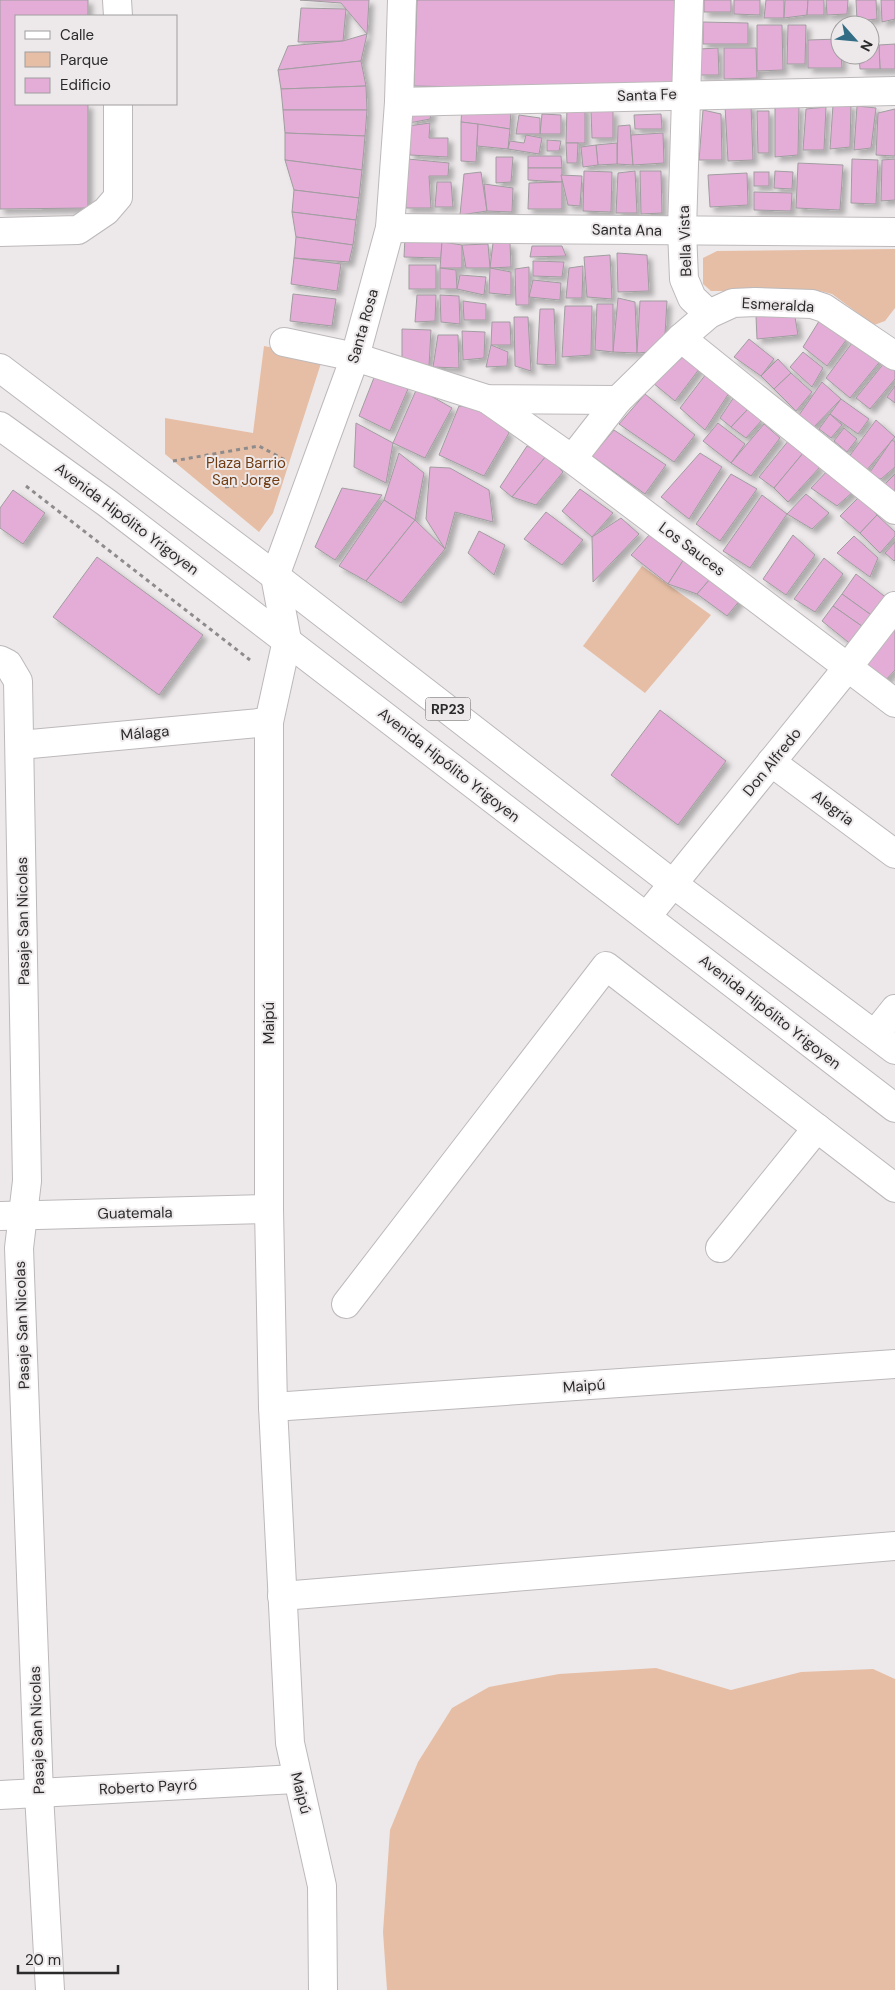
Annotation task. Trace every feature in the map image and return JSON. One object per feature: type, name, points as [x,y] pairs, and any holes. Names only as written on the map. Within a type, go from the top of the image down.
[{"type":"street","points":[[118,0],[118,15]]},
{"type":"street","name":"Santa Rosa","points":[[275,576],[355,357],[390,228],[399,102],[402,0]]},
{"type":"street","name":"Bella Vista","points":[[689,0],[682,230],[684,279],[692,298],[708,314]]},
{"type":"street","name":"Santa Fe","points":[[399,102],[686,94],[895,91]]},
{"type":"street","points":[[0,232],[78,230],[106,211],[118,197],[118,105]]},
{"type":"street","name":"Santa Ana","points":[[390,228],[895,232]]},
{"type":"street","name":"Esmeralda","points":[[708,314],[733,303],[812,304],[824,308],[892,346]]},
{"type":"street","points":[[572,459],[618,400],[708,314]]},
{"type":"street","points":[[681,338],[895,510]]},
{"type":"street","name":"Los Sauces","points":[[284,342],[355,357],[487,399],[618,400]]},
{"type":"street","name":"RP23","points":[[0,368],[275,576],[672,883],[889,1045]]},
{"type":"street","name":"Los Sauces","points":[[487,399],[572,459],[895,703]]},
{"type":"street","name":"Avenida Hipólito Yrigoyen","points":[[0,426],[107,503],[287,640],[895,1108]]},
{"type":"street","points":[[275,576],[287,640]]},
{"type":"street","name":"Don Alfredo","points":[[647,916],[895,606]]},
{"type":"street","name":"Maipú","points":[[287,640],[269,722],[269,1209],[272,1408],[290,1743],[296,1778],[314,1845],[322,1886],[323,1990]]},
{"type":"street","name":"Pasaje San Nicolas","points":[[4,662],[18,681],[27,1182],[11,1216],[19,1248],[40,1794],[50,1990]]},
{"type":"street","name":"Málaga","points":[[20,745],[269,722]]},
{"type":"street","name":"Alegria","points":[[771,762],[895,854]]},
{"type":"street","points":[[346,1304],[606,966],[895,1188]]},
{"type":"street","points":[[889,1045],[895,1009]]},
{"type":"street","points":[[720,1248],[817,1128]]},
{"type":"street","name":"Guatemala","points":[[11,1216],[269,1209]]},
{"type":"street","name":"Maipú","points":[[272,1408],[895,1364]]},
{"type":"street","points":[[282,1596],[895,1546]]},
{"type":"street","name":"Roberto Payró","points":[[0,1795],[296,1778]]},
{"type":"path","points":[[144,477],[177,458],[259,446],[286,461],[283,468]]},
{"type":"path","points":[[225,487],[277,482],[280,475]]},
{"type":"path","points":[[23,484],[278,682]]},
{"type":"green space","points":[[895,249],[895,308],[885,321],[874,325],[832,294],[820,291],[711,291],[703,284],[703,258],[717,251]]},
{"type":"green space","name":"Plaza Barrio San Jorge","points":[[264,346],[323,357],[273,513],[259,532],[165,454],[165,418],[253,433]]},
{"type":"green space","points":[[642,566],[711,615],[645,693],[583,646]]},
{"type":"green space","points":[[656,1668],[731,1690],[801,1672],[873,1669],[895,1679],[895,1990],[387,1990],[383,1932],[390,1830],[418,1762],[452,1708],[489,1687],[559,1674]]},
{"type":"building","points":[[0,0],[88,0],[88,15],[15,15],[15,105],[88,105],[88,208],[0,209]]},
{"type":"building","points":[[300,0],[369,0],[367,34],[341,3]]},
{"type":"building","points":[[417,0],[681,0],[680,91],[414,86]]},
{"type":"building","points":[[704,0],[731,0],[731,12],[704,12]]},
{"type":"building","points":[[734,0],[760,0],[760,15],[734,14]]},
{"type":"building","points":[[766,0],[784,0],[784,18],[764,18]]},
{"type":"building","points":[[785,0],[808,0],[807,15],[784,18]]},
{"type":"building","points":[[808,0],[824,0],[824,15],[807,15]]},
{"type":"building","points":[[826,0],[848,0],[847,14],[827,15]]},
{"type":"building","points":[[856,0],[876,0],[877,15],[857,15]]},
{"type":"building","points":[[881,0],[895,0],[895,19],[882,22]]},
{"type":"building","points":[[301,8],[346,9],[343,41],[298,42]]},
{"type":"building","points":[[703,22],[748,23],[748,44],[703,44]]},
{"type":"building","points":[[757,25],[782,25],[783,70],[757,71]]},
{"type":"building","points":[[788,25],[806,25],[805,64],[787,64]]},
{"type":"building","points":[[367,34],[361,61],[278,70],[288,46],[343,41]]},
{"type":"building","points":[[830,39],[830,65],[842,65],[842,68],[808,68],[808,40]]},
{"type":"building","points":[[895,44],[895,69],[880,69],[880,45]]},
{"type":"building","points":[[718,48],[719,75],[699,75],[699,49]]},
{"type":"building","points":[[724,48],[756,48],[757,78],[724,79]]},
{"type":"building","points":[[361,61],[366,86],[281,89],[278,70]]},
{"type":"building","points":[[860,65],[880,65],[880,69],[860,69]]},
{"type":"building","points":[[366,86],[367,110],[283,110],[281,89]]},
{"type":"building","points":[[851,104],[850,147],[830,149],[833,105]]},
{"type":"building","points":[[751,105],[753,160],[728,161],[725,106]]},
{"type":"building","points":[[585,106],[585,143],[566,143],[567,107]]},
{"type":"building","points":[[799,106],[798,155],[775,157],[775,107]]},
{"type":"building","points":[[857,106],[876,108],[871,148],[854,150]]},
{"type":"building","points":[[462,107],[511,109],[510,129],[461,122]]},
{"type":"building","points":[[826,107],[824,150],[803,150],[806,109]]},
{"type":"building","points":[[895,109],[895,156],[876,155],[878,113]]},
{"type":"building","points":[[283,110],[367,110],[365,136],[285,133]]},
{"type":"building","points":[[410,110],[432,110],[430,119],[409,123]]},
{"type":"building","points":[[703,110],[721,114],[722,160],[699,160]]},
{"type":"building","points":[[591,111],[613,111],[613,138],[592,138]]},
{"type":"building","points":[[757,111],[769,111],[769,153],[758,153]]},
{"type":"building","points":[[542,114],[561,115],[561,134],[540,134]]},
{"type":"building","points":[[661,114],[662,129],[635,129],[634,115]]},
{"type":"building","points":[[519,115],[540,118],[540,134],[516,134]]},
{"type":"building","points":[[461,122],[478,124],[476,162],[461,161]]},
{"type":"building","points":[[430,123],[429,138],[448,138],[448,157],[410,155],[408,126]]},
{"type":"building","points":[[478,124],[510,129],[508,149],[477,146]]},
{"type":"building","points":[[630,125],[633,165],[617,164],[618,126]]},
{"type":"building","points":[[285,133],[365,136],[362,170],[285,160]]},
{"type":"building","points":[[663,133],[664,163],[633,165],[631,135]]},
{"type":"building","points":[[526,135],[542,138],[539,154],[508,149],[510,141],[524,143]]},
{"type":"building","points":[[547,140],[561,141],[559,151],[547,151]]},
{"type":"building","points":[[566,143],[578,143],[577,163],[567,163]]},
{"type":"building","points":[[617,143],[617,164],[598,165],[596,145]]},
{"type":"building","points":[[596,145],[598,165],[583,167],[581,147]]},
{"type":"building","points":[[528,156],[561,156],[562,168],[528,168]]},
{"type":"building","points":[[496,157],[513,157],[511,182],[496,183]]},
{"type":"building","points":[[408,159],[449,163],[448,176],[429,176],[431,208],[406,208]]},
{"type":"building","points":[[852,159],[878,160],[876,204],[851,203]]},
{"type":"building","points":[[895,159],[895,200],[881,201],[882,160]]},
{"type":"building","points":[[285,160],[362,170],[359,198],[294,190]]},
{"type":"building","points":[[798,163],[843,165],[840,210],[796,208]]},
{"type":"building","points":[[528,168],[562,168],[562,182],[528,180]]},
{"type":"building","points":[[584,171],[612,172],[611,212],[583,211]]},
{"type":"building","points":[[635,171],[637,213],[616,213],[618,173]]},
{"type":"building","points":[[640,171],[661,171],[662,213],[641,214]]},
{"type":"building","points":[[775,171],[793,172],[792,189],[774,188]]},
{"type":"building","points":[[481,172],[487,211],[460,215],[464,174]]},
{"type":"building","points":[[754,172],[769,172],[769,186],[754,186]]},
{"type":"building","points":[[747,173],[748,205],[710,207],[708,175]]},
{"type":"building","points":[[561,175],[582,176],[580,206],[568,205]]},
{"type":"building","points":[[437,182],[451,182],[453,207],[435,207]]},
{"type":"building","points":[[562,182],[562,209],[528,209],[529,183]]},
{"type":"building","points":[[484,184],[513,188],[512,212],[487,211]]},
{"type":"building","points":[[294,190],[359,198],[356,220],[292,212]]},
{"type":"building","points":[[754,192],[792,193],[791,211],[754,210]]},
{"type":"building","points":[[292,212],[356,220],[353,245],[296,237]]},
{"type":"building","points":[[296,237],[353,245],[349,262],[294,258]]},
{"type":"building","points":[[405,237],[442,238],[441,258],[404,257]]},
{"type":"building","points":[[442,242],[462,245],[462,268],[440,268]]},
{"type":"building","points":[[493,243],[510,243],[511,267],[490,268]]},
{"type":"building","points":[[488,244],[490,268],[466,268],[462,245]]},
{"type":"building","points":[[532,246],[562,246],[566,256],[530,257]]},
{"type":"building","points":[[617,253],[647,255],[649,291],[618,292]]},
{"type":"building","points":[[610,255],[612,299],[587,297],[584,257]]},
{"type":"building","points":[[294,258],[341,264],[337,291],[291,284]]},
{"type":"building","points":[[533,261],[564,262],[562,277],[533,276]]},
{"type":"building","points":[[409,265],[436,265],[436,289],[409,289]]},
{"type":"building","points":[[583,266],[582,298],[566,298],[569,268]]},
{"type":"building","points":[[529,267],[529,305],[516,305],[515,269]]},
{"type":"building","points":[[440,268],[456,270],[457,289],[440,289]]},
{"type":"building","points":[[490,268],[511,272],[511,295],[489,293]]},
{"type":"building","points":[[460,275],[486,277],[484,295],[457,289]]},
{"type":"building","points":[[533,280],[561,283],[560,300],[529,297]]},
{"type":"building","points":[[293,294],[336,299],[332,326],[290,321]]},
{"type":"building","points":[[417,295],[436,295],[435,321],[415,322]]},
{"type":"building","points":[[440,295],[459,296],[460,324],[441,322]]},
{"type":"building","points":[[618,298],[635,302],[637,353],[613,352]]},
{"type":"building","points":[[463,301],[486,304],[486,320],[464,320]]},
{"type":"building","points":[[640,301],[667,301],[664,351],[637,353]]},
{"type":"building","points":[[597,304],[613,304],[613,352],[595,350]]},
{"type":"building","points":[[565,306],[592,306],[591,355],[562,357]]},
{"type":"building","points":[[540,309],[554,309],[556,365],[537,364]]},
{"type":"building","points":[[756,316],[795,317],[798,335],[757,339]]},
{"type":"building","points":[[514,317],[528,317],[531,371],[515,366]]},
{"type":"building","points":[[821,318],[847,339],[827,366],[803,347]]},
{"type":"building","points":[[492,322],[510,322],[511,345],[491,345]]},
{"type":"building","points":[[402,329],[431,330],[429,366],[402,357]]},
{"type":"building","points":[[462,331],[485,332],[484,358],[463,360]]},
{"type":"building","points":[[438,335],[458,335],[459,368],[433,367]]},
{"type":"building","points":[[749,339],[774,359],[761,376],[734,357]]},
{"type":"building","points":[[855,339],[882,359],[850,398],[826,378]]},
{"type":"building","points":[[491,345],[508,352],[507,366],[486,367]]},
{"type":"building","points":[[803,352],[823,368],[812,387],[790,367]]},
{"type":"building","points":[[685,355],[700,368],[675,401],[653,383]]},
{"type":"building","points":[[778,359],[791,373],[774,389],[761,376]]},
{"type":"building","points":[[885,362],[895,369],[895,379],[870,409],[856,398]]},
{"type":"building","points":[[377,370],[408,389],[390,431],[359,416]]},
{"type":"building","points":[[791,373],[812,392],[796,411],[774,389]]},
{"type":"building","points":[[706,374],[729,393],[705,430],[680,408]]},
{"type":"building","points":[[822,382],[841,399],[813,428],[799,415]]},
{"type":"building","points":[[895,386],[895,403],[887,397]]},
{"type":"building","points":[[417,388],[452,408],[425,458],[393,443]]},
{"type":"building","points":[[645,394],[695,435],[674,462],[619,424]]},
{"type":"building","points":[[734,397],[748,409],[731,427],[720,418]]},
{"type":"building","points":[[841,399],[869,419],[858,434],[830,414]]},
{"type":"building","points":[[459,406],[484,409],[509,433],[484,476],[439,455]]},
{"type":"building","points":[[748,409],[762,420],[746,438],[731,427]]},
{"type":"building","points":[[830,414],[842,425],[831,438],[819,429]]},
{"type":"building","points":[[876,420],[895,437],[865,472],[848,458]]},
{"type":"building","points":[[356,423],[393,443],[386,483],[354,467]]},
{"type":"building","points":[[718,423],[745,444],[731,463],[703,441]]},
{"type":"building","points":[[764,424],[780,438],[751,476],[731,463]]},
{"type":"building","points":[[844,428],[857,439],[847,452],[834,441]]},
{"type":"building","points":[[614,430],[666,465],[645,494],[592,456]]},
{"type":"building","points":[[789,440],[804,452],[774,488],[759,477]]},
{"type":"building","points":[[892,440],[895,442],[895,467],[881,479],[868,475]]},
{"type":"building","points":[[527,446],[547,455],[512,497],[500,487]]},
{"type":"building","points":[[804,452],[820,467],[788,502],[774,488]]},
{"type":"building","points":[[399,453],[424,473],[415,520],[384,500]]},
{"type":"building","points":[[700,453],[722,467],[689,519],[661,497]]},
{"type":"building","points":[[547,455],[563,472],[536,505],[512,497]]},
{"type":"building","points":[[430,467],[450,468],[489,490],[493,522],[455,512],[445,549],[426,519]]},
{"type":"building","points":[[830,468],[854,491],[837,506],[811,488]]},
{"type":"building","points":[[731,474],[757,489],[720,541],[696,524]]},
{"type":"building","points":[[895,474],[895,493],[885,484]]},
{"type":"building","points":[[342,488],[382,495],[335,560],[315,547]]},
{"type":"building","points":[[580,489],[613,513],[592,537],[562,511]]},
{"type":"building","points":[[13,490],[45,513],[23,544],[0,528],[0,508]]},
{"type":"building","points":[[806,494],[829,513],[812,529],[787,514]]},
{"type":"building","points":[[762,495],[787,514],[750,568],[723,551]]},
{"type":"building","points":[[859,497],[877,515],[860,533],[840,516]]},
{"type":"building","points":[[384,500],[415,520],[366,581],[339,566]]},
{"type":"building","points":[[546,512],[583,540],[562,565],[524,539]]},
{"type":"building","points":[[877,515],[895,532],[895,536],[880,553],[860,533]]},
{"type":"building","points":[[621,518],[639,534],[593,582],[592,537]]},
{"type":"building","points":[[415,520],[445,549],[401,603],[366,581]]},
{"type":"building","points":[[479,531],[505,545],[494,575],[468,553]]},
{"type":"building","points":[[650,534],[686,556],[668,584],[631,555]]},
{"type":"building","points":[[793,535],[815,555],[786,595],[763,579]]},
{"type":"building","points":[[854,536],[878,558],[870,577],[837,553]]},
{"type":"building","points":[[895,542],[895,560],[894,561],[885,553]]},
{"type":"building","points":[[686,556],[711,578],[697,594],[668,584]]},
{"type":"building","points":[[97,557],[203,635],[159,695],[53,617]]},
{"type":"building","points":[[824,558],[843,574],[815,612],[794,599]]},
{"type":"building","points":[[856,574],[888,599],[874,617],[842,594]]},
{"type":"building","points":[[711,578],[741,599],[727,616],[697,594]]},
{"type":"building","points":[[842,594],[874,617],[866,629],[833,606]]},
{"type":"building","points":[[833,606],[866,629],[853,646],[822,621]]},
{"type":"building","points":[[893,627],[895,629],[895,670],[884,682],[865,662]]},
{"type":"building","points":[[660,710],[726,761],[678,825],[611,775]]}]
